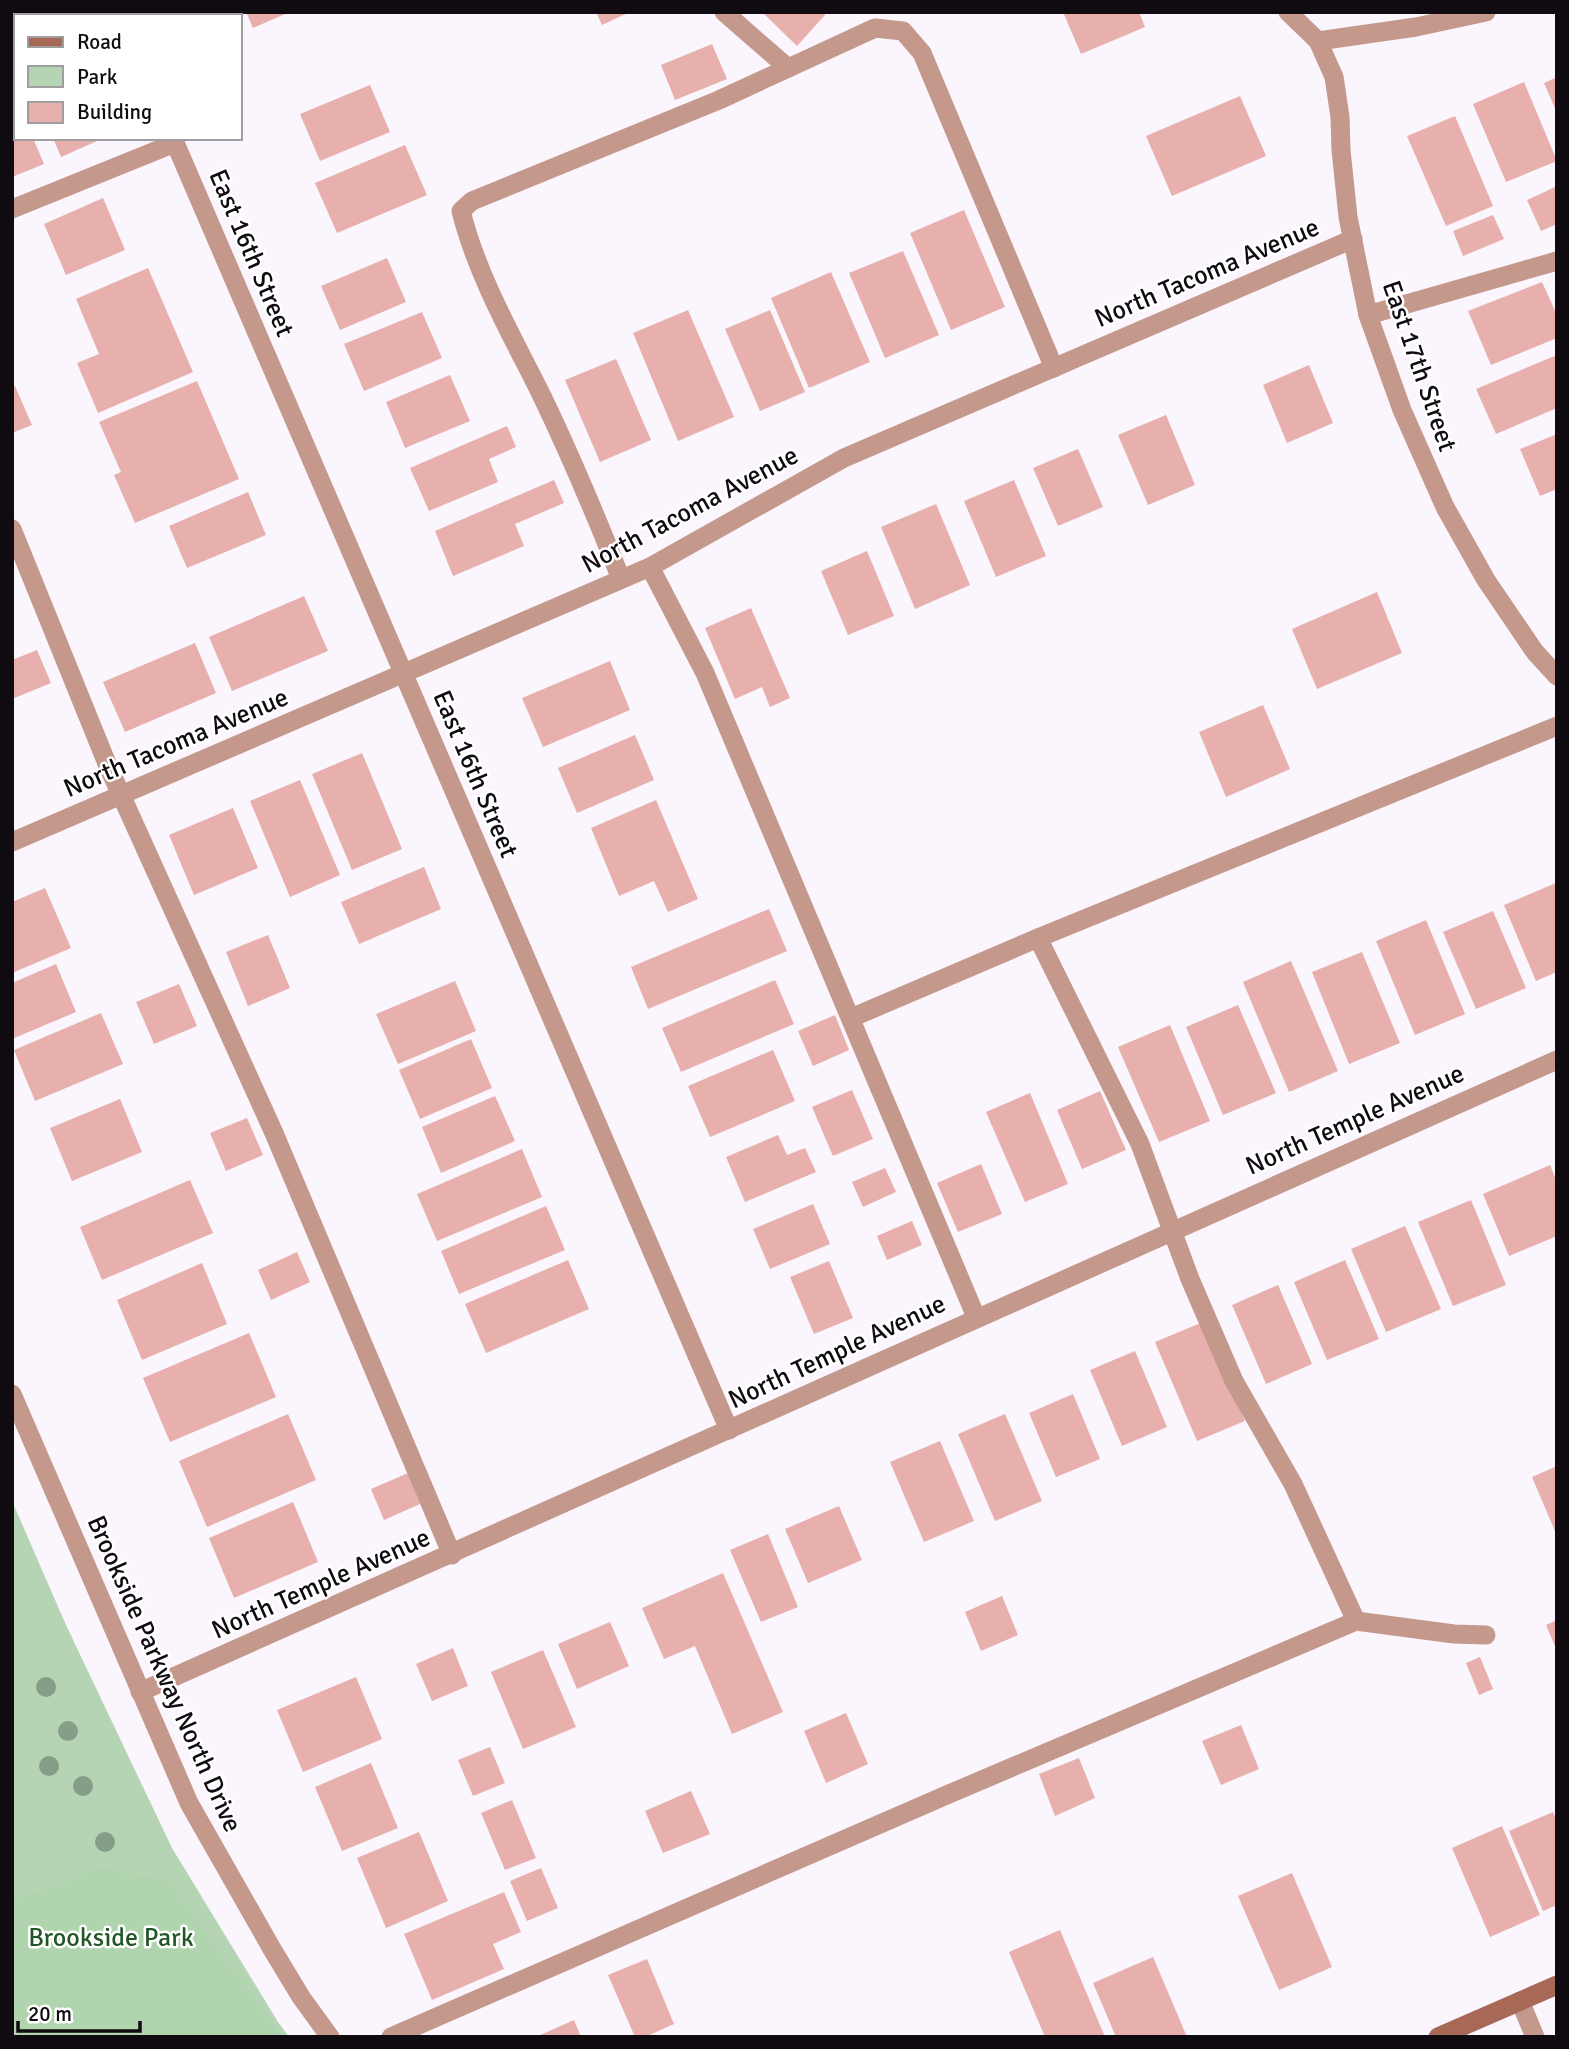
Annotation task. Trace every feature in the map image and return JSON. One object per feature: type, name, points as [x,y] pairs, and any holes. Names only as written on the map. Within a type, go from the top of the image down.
[{"type":"main road","points":[[1438,2037],[1557,1985]]},
{"type":"street","points":[[724,12],[788,68]]},
{"type":"street","points":[[1287,12],[1318,41],[1416,27],[1486,12]]},
{"type":"street","points":[[621,579],[569,452],[492,294],[467,236],[461,211],[472,201],[719,100],[875,28],[902,31],[922,53],[1054,368]]},
{"type":"street","name":"East 17th Street","points":[[1318,41],[1334,77],[1348,217],[1368,315],[1402,410],[1445,507],[1486,580],[1535,652],[1557,676]]},
{"type":"street","points":[[12,209],[174,141]]},
{"type":"street","name":"East 16th Street","points":[[174,141],[729,1430]]},
{"type":"street","name":"North Tacoma Avenue","points":[[12,842],[650,567],[844,458],[1353,239]]},
{"type":"street","points":[[1368,315],[1557,261]]},
{"type":"street","points":[[12,528],[121,795],[274,1133],[452,1555]]},
{"type":"street","points":[[650,567],[705,673],[976,1317]]},
{"type":"street","points":[[850,1018],[1038,938],[1557,726]]},
{"type":"street","points":[[1038,938],[1140,1144],[1190,1279],[1234,1381],[1293,1484],[1356,1621]]},
{"type":"street","name":"North Temple Avenue","points":[[140,1692],[1557,1060]]},
{"type":"street","name":"Brookside Parkway North Drive","points":[[12,1394],[189,1803],[301,1997],[330,2037]]},
{"type":"street","points":[[391,2037],[949,1794],[1356,1621],[1454,1634],[1486,1635]]},
{"type":"street","points":[[1520,2001],[1535,2037]]},
{"type":"green space","name":"Brookside Park","points":[[12,1501],[66,1625],[172,1848],[289,2037],[12,2037]]},
{"type":"green space","points":[[102,1868],[170,1881],[283,2037],[12,2037],[12,1900]]},
{"type":"building","points":[[246,12],[290,12],[253,28]]},
{"type":"building","points":[[596,12],[630,12],[602,25]]},
{"type":"building","points":[[762,12],[823,12],[825,15],[797,46]]},
{"type":"building","points":[[1063,12],[1139,12],[1145,27],[1081,54]]},
{"type":"building","points":[[712,44],[727,79],[675,100],[661,65]]},
{"type":"building","points":[[1557,77],[1557,113],[1544,83]]},
{"type":"building","points":[[1524,82],[1557,161],[1506,182],[1473,104]]},
{"type":"building","points":[[370,85],[390,132],[320,161],[300,114]]},
{"type":"building","points":[[12,88],[14,140],[34,140],[44,164],[12,177]]},
{"type":"building","points":[[1240,96],[1266,156],[1172,196],[1146,136]]},
{"type":"building","points":[[1455,116],[1493,206],[1446,226],[1407,136]]},
{"type":"building","points":[[54,140],[99,140],[61,157]]},
{"type":"building","points":[[405,145],[427,195],[337,233],[315,183]]},
{"type":"building","points":[[1557,186],[1557,224],[1541,231],[1527,200]]},
{"type":"building","points":[[103,198],[125,250],[66,275],[44,224]]},
{"type":"building","points":[[964,210],[1005,307],[951,330],[910,233]]},
{"type":"building","points":[[1493,215],[1504,239],[1463,256],[1453,231]]},
{"type":"building","points":[[903,251],[939,335],[885,358],[849,273]]},
{"type":"building","points":[[387,258],[406,302],[340,330],[321,286]]},
{"type":"building","points":[[148,268],[193,372],[98,413],[77,363],[99,354],[76,299]]},
{"type":"building","points":[[831,272],[870,362],[809,388],[771,298]]},
{"type":"building","points":[[1542,282],[1557,315],[1557,338],[1491,365],[1468,311]]},
{"type":"building","points":[[688,310],[734,417],[678,441],[633,333]]},
{"type":"building","points":[[770,310],[805,392],[760,411],[725,329]]},
{"type":"building","points":[[422,312],[442,358],[364,391],[344,344]]},
{"type":"building","points":[[1557,355],[1557,408],[1496,434],[1476,389]]},
{"type":"building","points":[[616,359],[651,440],[600,462],[565,380]]},
{"type":"building","points":[[1309,365],[1333,423],[1287,443],[1263,385]]},
{"type":"building","points":[[450,375],[470,421],[405,448],[386,402]]},
{"type":"building","points":[[197,381],[239,479],[135,523],[114,475],[121,472],[99,422]]},
{"type":"building","points":[[15,386],[32,425],[12,433],[12,388]]},
{"type":"building","points":[[1166,415],[1195,485],[1148,505],[1118,435]]},
{"type":"building","points":[[507,426],[516,447],[489,459],[498,482],[429,511],[410,468]]},
{"type":"building","points":[[1557,434],[1557,489],[1540,496],[1520,449]]},
{"type":"building","points":[[1078,449],[1103,507],[1058,526],[1033,468]]},
{"type":"building","points":[[554,480],[564,503],[515,524],[524,546],[453,576],[435,531]]},
{"type":"building","points":[[1014,480],[1046,556],[996,577],[964,501]]},
{"type":"building","points":[[248,492],[266,535],[187,568],[169,526]]},
{"type":"building","points":[[936,504],[970,585],[915,609],[881,527]]},
{"type":"building","points":[[867,551],[894,616],[848,635],[821,571]]},
{"type":"building","points":[[1377,592],[1402,653],[1317,689],[1292,629]]},
{"type":"building","points":[[304,596],[328,651],[232,691],[209,637]]},
{"type":"building","points":[[751,608],[790,698],[770,707],[762,687],[735,699],[705,628]]},
{"type":"building","points":[[195,643],[216,693],[125,732],[103,682]]},
{"type":"building","points":[[37,650],[51,683],[12,699],[12,660]]},
{"type":"building","points":[[610,661],[630,710],[543,747],[522,698]]},
{"type":"building","points":[[1263,705],[1290,769],[1226,797],[1199,732]]},
{"type":"building","points":[[635,735],[654,780],[577,813],[558,768]]},
{"type":"building","points":[[362,753],[402,849],[352,870],[312,774]]},
{"type":"building","points":[[300,780],[340,875],[290,897],[250,801]]},
{"type":"building","points":[[656,800],[698,899],[668,912],[654,881],[619,896],[591,828]]},
{"type":"building","points":[[233,808],[258,868],[194,895],[169,835]]},
{"type":"building","points":[[424,867],[441,909],[359,944],[341,902]]},
{"type":"building","points":[[1556,883],[1557,972],[1536,981],[1504,905]]},
{"type":"building","points":[[45,888],[71,948],[12,973],[12,902]]},
{"type":"building","points":[[769,909],[787,951],[648,1009],[631,967]]},
{"type":"building","points":[[1493,911],[1526,988],[1476,1009],[1443,932]]},
{"type":"building","points":[[1426,920],[1465,1014],[1415,1035],[1376,941]]},
{"type":"building","points":[[268,935],[290,988],[248,1006],[226,952]]},
{"type":"building","points":[[1362,952],[1400,1043],[1349,1064],[1312,972]]},
{"type":"building","points":[[1291,961],[1338,1071],[1289,1092],[1243,982]]},
{"type":"building","points":[[56,964],[76,1012],[12,1039],[12,983]]},
{"type":"building","points":[[775,980],[794,1024],[681,1072],[662,1028]]},
{"type":"building","points":[[455,981],[476,1031],[398,1064],[376,1014]]},
{"type":"building","points":[[179,984],[197,1026],[154,1044],[136,1002]]},
{"type":"building","points":[[1238,1005],[1276,1093],[1223,1115],[1186,1027]]},
{"type":"building","points":[[101,1013],[123,1064],[35,1101],[14,1050]]},
{"type":"building","points":[[835,1015],[849,1050],[813,1066],[798,1031]]},
{"type":"building","points":[[1170,1025],[1210,1121],[1159,1142],[1118,1047]]},
{"type":"building","points":[[471,1039],[492,1088],[420,1119],[399,1070]]},
{"type":"building","points":[[773,1050],[795,1101],[710,1137],[688,1086]]},
{"type":"building","points":[[852,1090],[873,1139],[833,1156],[812,1107]]},
{"type":"building","points":[[1100,1091],[1126,1150],[1082,1169],[1057,1110]]},
{"type":"building","points":[[1030,1093],[1068,1184],[1025,1202],[986,1112]]},
{"type":"building","points":[[495,1096],[515,1141],[441,1173],[422,1127]]},
{"type":"building","points":[[120,1099],[142,1152],[72,1181],[50,1128]]},
{"type":"building","points":[[247,1118],[263,1155],[226,1171],[210,1133]]},
{"type":"building","points":[[778,1135],[787,1155],[805,1148],[816,1172],[745,1202],[726,1157]]},
{"type":"building","points":[[522,1149],[542,1197],[437,1241],[417,1194]]},
{"type":"building","points":[[981,1164],[1002,1214],[958,1232],[937,1183]]},
{"type":"building","points":[[1550,1165],[1557,1182],[1557,1236],[1509,1256],[1483,1194]]},
{"type":"building","points":[[885,1168],[896,1192],[863,1207],[852,1182]]},
{"type":"building","points":[[190,1180],[213,1233],[102,1280],[80,1227]]},
{"type":"building","points":[[1471,1200],[1506,1285],[1453,1306],[1418,1222]]},
{"type":"building","points":[[813,1204],[830,1244],[770,1269],[753,1229]]},
{"type":"building","points":[[546,1206],[565,1250],[459,1294],[441,1251]]},
{"type":"building","points":[[912,1221],[922,1245],[887,1260],[877,1236]]},
{"type":"building","points":[[1405,1226],[1441,1309],[1386,1332],[1351,1249]]},
{"type":"building","points":[[297,1252],[310,1282],[271,1300],[258,1270]]},
{"type":"building","points":[[568,1260],[589,1309],[486,1353],[465,1304]]},
{"type":"building","points":[[1345,1260],[1379,1339],[1327,1360],[1294,1282]]},
{"type":"building","points":[[829,1261],[853,1318],[814,1334],[790,1277]]},
{"type":"building","points":[[202,1263],[227,1324],[142,1360],[117,1300]]},
{"type":"building","points":[[1278,1285],[1312,1364],[1266,1384],[1232,1305]]},
{"type":"building","points":[[1203,1322],[1245,1421],[1197,1441],[1155,1342]]},
{"type":"building","points":[[249,1333],[276,1397],[170,1442],[143,1378]]},
{"type":"building","points":[[1135,1351],[1167,1427],[1122,1446],[1090,1370]]},
{"type":"building","points":[[1073,1394],[1100,1459],[1056,1477],[1029,1413]]},
{"type":"building","points":[[288,1414],[316,1480],[207,1527],[179,1461]]},
{"type":"building","points":[[1005,1414],[1042,1501],[995,1521],[958,1434]]},
{"type":"building","points":[[940,1441],[974,1521],[924,1542],[890,1462]]},
{"type":"building","points":[[1557,1466],[1557,1536],[1532,1477]]},
{"type":"building","points":[[408,1473],[420,1504],[384,1520],[371,1489]]},
{"type":"building","points":[[293,1502],[318,1562],[234,1598],[209,1538]]},
{"type":"building","points":[[839,1506],[862,1560],[808,1583],[785,1529]]},
{"type":"building","points":[[768,1534],[798,1607],[761,1622],[730,1550]]},
{"type":"building","points":[[723,1573],[783,1712],[732,1734],[695,1646],[664,1659],[642,1608]]},
{"type":"building","points":[[1002,1596],[1018,1635],[981,1651],[965,1612]]},
{"type":"building","points":[[1557,1620],[1557,1651],[1546,1625]]},
{"type":"building","points":[[610,1622],[629,1666],[577,1689],[558,1644]]},
{"type":"building","points":[[453,1648],[468,1686],[432,1701],[416,1664]]},
{"type":"building","points":[[543,1650],[576,1727],[523,1749],[491,1672]]},
{"type":"building","points":[[1480,1657],[1493,1689],[1479,1695],[1466,1663]]},
{"type":"building","points":[[356,1677],[382,1739],[303,1772],[277,1710]]},
{"type":"building","points":[[846,1713],[868,1764],[826,1783],[804,1731]]},
{"type":"building","points":[[1241,1725],[1259,1769],[1221,1785],[1202,1741]]},
{"type":"building","points":[[490,1747],[505,1783],[473,1796],[458,1760]]},
{"type":"building","points":[[1079,1758],[1095,1798],[1055,1816],[1039,1774]]},
{"type":"building","points":[[371,1763],[398,1828],[342,1851],[315,1787]]},
{"type":"building","points":[[691,1791],[710,1834],[663,1853],[645,1811]]},
{"type":"building","points":[[512,1800],[536,1858],[505,1870],[481,1813]]},
{"type":"building","points":[[1553,1812],[1557,1821],[1557,1905],[1543,1911],[1509,1831]]},
{"type":"building","points":[[1502,1826],[1540,1915],[1490,1937],[1452,1848]]},
{"type":"building","points":[[419,1832],[448,1901],[386,1928],[357,1858]]},
{"type":"building","points":[[541,1868],[558,1908],[527,1921],[510,1881]]},
{"type":"building","points":[[1292,1873],[1332,1967],[1279,1990],[1238,1896]]},
{"type":"building","points":[[504,1892],[521,1932],[493,1944],[504,1969],[432,2000],[404,1934]]},
{"type":"building","points":[[1060,1930],[1105,2037],[1045,2037],[1009,1952]]},
{"type":"building","points":[[1153,1957],[1187,2037],[1116,2037],[1093,1983]]},
{"type":"building","points":[[647,1959],[674,2024],[645,2037],[635,2037],[608,1975]]},
{"type":"building","points":[[574,2020],[581,2037],[536,2037]]}]
